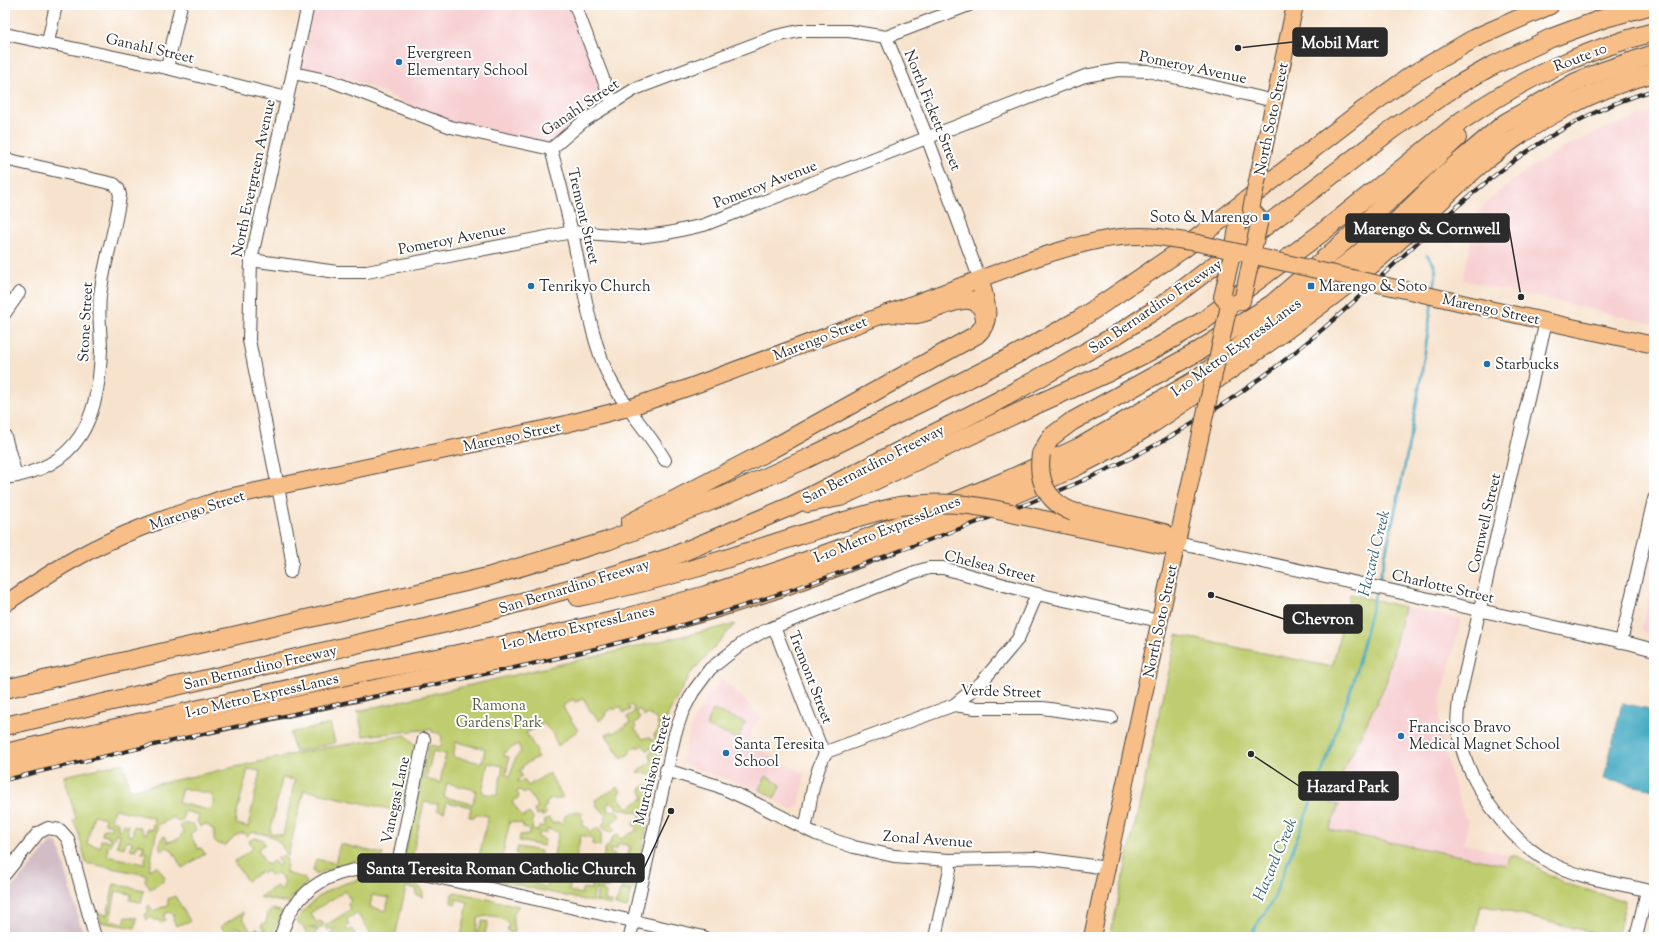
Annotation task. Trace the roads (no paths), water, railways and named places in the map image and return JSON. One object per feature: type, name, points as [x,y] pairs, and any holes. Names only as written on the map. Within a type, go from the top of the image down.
[{"type":"highway","points":[[1476,38],[1536,5]]},
{"type":"highway","name":"San Bernardino Freeway","points":[[5,689],[479,579],[569,554],[666,520],[806,459],[948,389],[1054,334],[1113,298],[1183,249],[1386,93],[1443,56],[1476,38],[1550,5]]},
{"type":"highway","name":"San Bernardino Freeway","points":[[5,726],[442,624],[569,589],[671,557],[789,507],[996,402],[1114,337],[1208,271],[1391,130],[1490,67],[1551,38],[1605,18],[1652,5]]},
{"type":"highway","name":"Route 10","points":[[1509,90],[1566,61],[1654,32]]},
{"type":"highway","name":"I-10 Metro ExpressLanes","points":[[5,753],[359,673],[520,642],[622,619],[706,595],[788,568],[857,542],[1010,479],[1080,447],[1194,381],[1309,294],[1355,257],[1397,221],[1447,172],[1505,123],[1576,82],[1602,70],[1654,54]]},
{"type":"highway","name":"I-10 Metro ExpressLanes","points":[[5,769],[541,653],[622,634],[721,607],[862,557],[1037,485],[1099,455],[1142,430],[1331,298],[1376,261],[1480,166],[1532,128],[1560,111],[1611,86],[1654,73]]},
{"type":"highway","points":[[789,507],[840,497],[1107,373],[1158,347],[1202,321],[1267,275],[1461,121],[1509,90]]},
{"type":"highway","points":[[1067,518],[1045,489],[1039,472],[1041,454],[1051,437],[1071,422],[1197,352],[1272,304],[1346,240],[1509,90]]},
{"type":"highway","points":[[569,554],[601,539],[776,447],[976,335],[985,326],[987,312],[980,280]]},
{"type":"highway","points":[[886,314],[896,312],[918,314],[957,300],[965,299],[980,307],[985,315],[985,326]]},
{"type":"highway","points":[[442,624],[631,586],[696,568],[863,515],[899,506],[929,503],[958,503],[1164,533],[1177,543]]},
{"type":"main road","name":"North Soto Street","points":[[1092,937],[1159,621],[1229,305],[1222,297],[1233,251],[1239,216],[1251,209],[1295,5]]},
{"type":"main road","points":[[1229,305],[1242,301],[1260,219],[1251,209]]},
{"type":"main road","name":"Marengo Street","points":[[5,604],[54,571],[80,556],[115,539],[171,516],[224,498],[566,424],[628,408],[687,388],[1073,246],[1110,238],[1136,236],[1159,237],[1233,251],[1654,345]]},
{"type":"street","points":[[48,42],[56,5]]},
{"type":"street","points":[[167,68],[181,5]]},
{"type":"street","name":"North Evergreen Avenue","points":[[290,572],[292,562],[290,548],[249,340],[251,260],[308,5]]},
{"type":"street","points":[[575,5],[612,102]]},
{"type":"street","name":"North Fickett Street","points":[[969,5],[886,37],[927,137],[980,280]]},
{"type":"street","name":"Ganahl Street","points":[[293,73],[331,81],[452,127],[551,149],[585,120],[635,89],[776,36],[799,31],[849,31],[886,37]]},
{"type":"street","name":"Ganahl Street","points":[[5,34],[167,68],[287,98]]},
{"type":"street","name":"Pomeroy Avenue","points":[[251,260],[337,272],[367,272],[572,232],[639,237],[668,233],[704,225],[1085,76],[1118,70],[1148,71],[1274,101]]},
{"type":"street","name":"Tremont Street","points":[[551,149],[572,232],[591,323],[609,377],[628,408],[658,447],[665,460]]},
{"type":"street","name":"Stone Street","points":[[5,159],[114,184],[118,188],[120,195],[99,299],[101,352],[94,405],[87,424],[76,444],[60,458],[42,470],[10,477]]},
{"type":"street","points":[[5,313],[19,293]]},
{"type":"street","name":"Cornwell Street","points":[[1546,321],[1459,700],[1458,729],[1464,755],[1482,793],[1496,813],[1535,853],[1567,870],[1651,892]]},
{"type":"street","points":[[5,436],[10,477]]},
{"type":"street","points":[[1621,642],[1654,499]]},
{"type":"street","name":"Charlotte Street","points":[[1177,543],[1654,650]]},
{"type":"street","name":"Chelsea Street","points":[[774,627],[915,572],[929,568],[943,568],[1037,594],[1159,621]]},
{"type":"street","points":[[954,705],[981,683],[1018,639],[1037,594]]},
{"type":"street","name":"Tremont Street","points":[[774,627],[820,745],[826,752]]},
{"type":"street","name":"Murchison Street","points":[[630,937],[666,770],[682,714],[694,692],[710,670],[743,643],[774,627]]},
{"type":"street","name":"Verde Street","points":[[826,752],[954,705],[975,708],[1044,708],[1111,718]]},
{"type":"street","name":"Vanegas Lane","points":[[397,868],[424,739]]},
{"type":"street","points":[[805,828],[808,818],[810,798],[817,773],[826,752]]},
{"type":"street","name":"Zonal Avenue","points":[[666,770],[718,786],[805,828],[854,847],[887,854],[949,860],[1035,858],[1107,868]]},
{"type":"street","points":[[5,874],[38,833],[44,829],[53,828],[63,832],[68,839],[95,937]]},
{"type":"street","points":[[935,937],[950,869],[949,860]]},
{"type":"street","points":[[280,937],[292,909],[307,892],[322,881],[355,869],[372,867],[397,868],[704,937]]},
{"type":"street","points":[[1636,937],[1651,892]]},
{"type":"water","points":[[1622,703],[1654,710],[1654,790],[1604,779]]},
{"type":"waterway","name":"Hazard Creek","points":[[1427,255],[1431,259],[1436,271],[1434,290]]},
{"type":"waterway","name":"Hazard Creek","points":[[1378,585],[1409,444],[1422,373],[1432,301]]},
{"type":"waterway","name":"Hazard Creek","points":[[1249,937],[1273,900],[1319,781],[1353,683],[1376,591]]},
{"type":"railway","points":[[5,780],[227,728],[462,679],[596,649],[629,640],[737,608],[809,584],[1054,493],[1135,456],[1183,429],[1229,400],[1274,368],[1317,334],[1473,193],[1513,161],[1557,133],[1603,109],[1654,90]]},
{"type":"place","name":"Mobil Mart","points":[[1238,48]]},
{"type":"place","name":"Evergreen Elementary School","points":[[399,62]]},
{"type":"place","name":"Soto & Marengo","points":[[1266,217]]},
{"type":"place","name":"Tenrikyo Church","points":[[531,286]]},
{"type":"place","name":"Marengo & Soto","points":[[1311,286]]},
{"type":"place","name":"Marengo & Cornwell","points":[[1521,297]]},
{"type":"place","name":"Starbucks","points":[[1487,364]]},
{"type":"place","name":"Chevron","points":[[1211,595]]},
{"type":"place","name":"Francisco Bravo Medical Magnet School","points":[[1401,736]]},
{"type":"place","name":"Santa Teresita School","points":[[726,753]]},
{"type":"place","name":"Hazard Park","points":[[1251,754]]},
{"type":"place","name":"Santa Teresita Roman Catholic Church","points":[[671,811]]},
{"type":"park label","name":"Ramona Gardens Park","points":[[499,714]]}]
